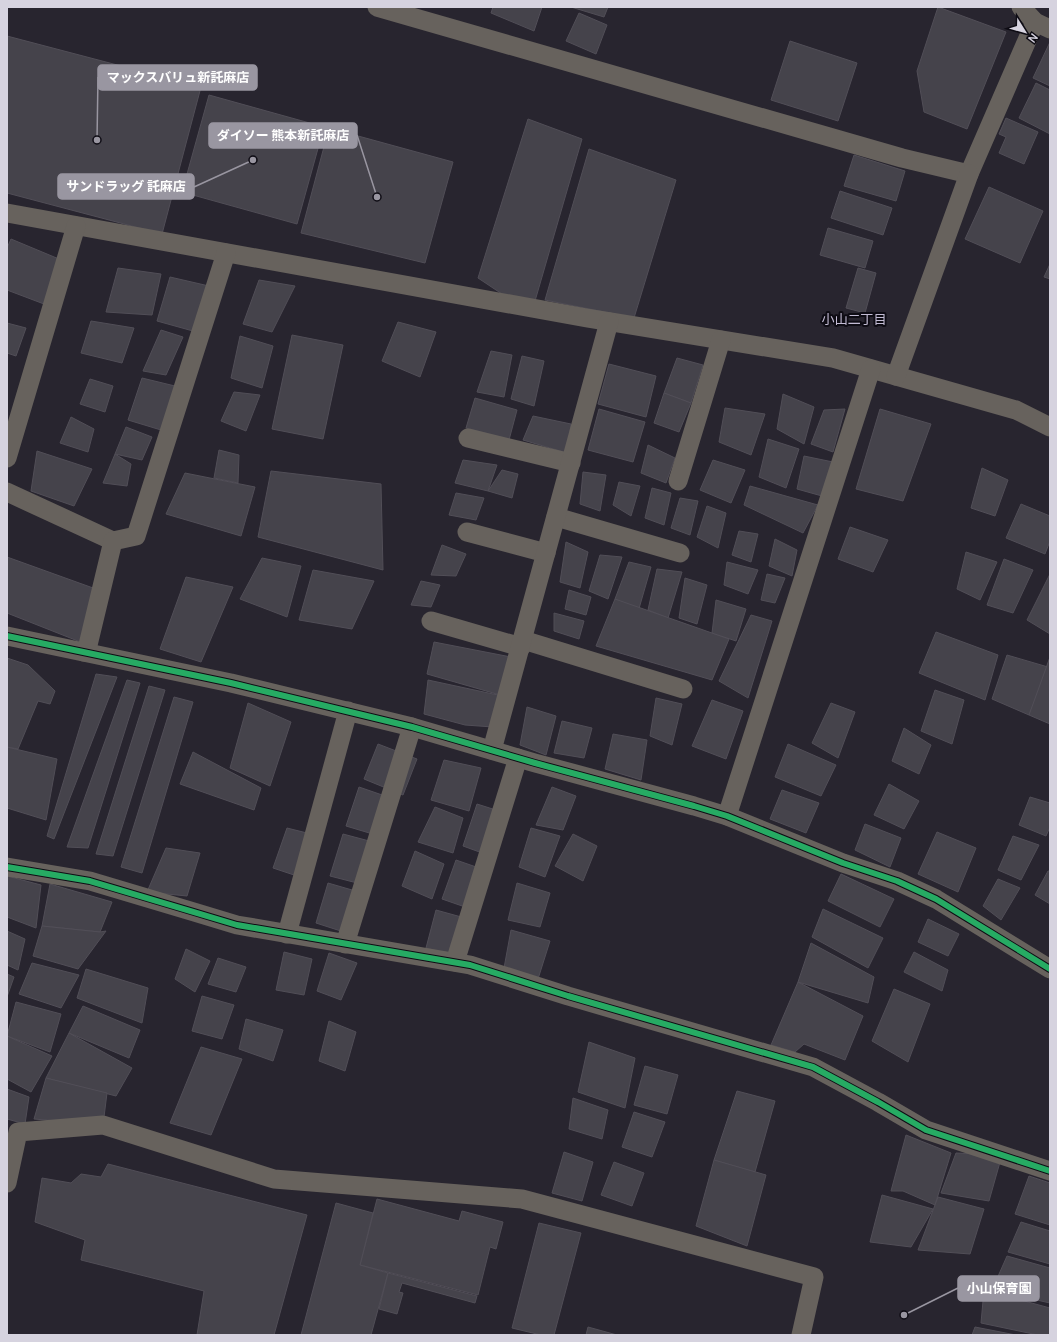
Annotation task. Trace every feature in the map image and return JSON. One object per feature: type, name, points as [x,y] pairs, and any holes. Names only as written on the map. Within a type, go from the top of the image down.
[{"type":"street","points":[[377,7],[902,158],[969,174]]},
{"type":"street","points":[[896,376],[969,174],[1042,26],[1021,7]]},
{"type":"street","points":[[7,213],[609,322],[833,358],[1016,410],[1050,427]]},
{"type":"street","points":[[7,458],[76,226]]},
{"type":"street","points":[[7,492],[113,541],[136,536],[226,253]]},
{"type":"street","points":[[492,750],[609,322]]},
{"type":"street","points":[[678,481],[721,340]]},
{"type":"street","points":[[727,816],[870,369]]},
{"type":"street","points":[[468,438],[571,463]]},
{"type":"street","points":[[556,517],[680,553]]},
{"type":"street","points":[[468,532],[546,553]]},
{"type":"street","points":[[84,652],[88,645],[113,541]]},
{"type":"street","points":[[431,620],[522,643],[683,689]]},
{"type":"street","points":[[7,636],[231,683],[412,726],[518,758],[727,816],[837,861],[897,881],[936,899],[1050,969]]},
{"type":"street","points":[[287,934],[348,711]]},
{"type":"street","points":[[345,944],[412,726]]},
{"type":"street","points":[[455,962],[518,758]]},
{"type":"street","points":[[7,867],[90,881],[237,925],[470,965],[568,996],[813,1067],[926,1130],[1050,1171]]},
{"type":"street","points":[[7,1183],[13,1132],[103,1125],[274,1179],[522,1199],[814,1277],[801,1335]]},
{"type":"building","points":[[493,7],[542,7],[534,31],[491,13]]},
{"type":"building","points":[[571,7],[608,7],[604,17]]},
{"type":"building","points":[[938,7],[1006,32],[967,129],[924,112],[917,71]]},
{"type":"building","points":[[579,13],[607,25],[596,54],[566,41]]},
{"type":"building","points":[[7,36],[201,87],[162,234],[7,193]]},
{"type":"building","points":[[790,41],[857,63],[838,121],[771,100]]},
{"type":"building","points":[[1050,42],[1050,86],[1033,78]]},
{"type":"building","points":[[1036,83],[1050,90],[1050,134],[1019,118]]},
{"type":"building","points":[[209,95],[324,127],[297,224],[182,192]]},
{"type":"building","points":[[1006,118],[1038,132],[1024,164],[999,153],[1006,137],[999,134]]},
{"type":"building","points":[[528,119],[582,139],[535,301],[505,296],[478,278]]},
{"type":"building","points":[[329,128],[453,162],[425,263],[301,233]]},
{"type":"building","points":[[589,149],[676,180],[634,318],[545,300]]},
{"type":"building","points":[[854,155],[905,171],[896,201],[844,186]]},
{"type":"building","points":[[989,187],[1043,211],[1020,263],[965,239]]},
{"type":"building","points":[[840,191],[892,208],[883,235],[831,218]]},
{"type":"building","points":[[828,228],[873,241],[865,268],[820,255]]},
{"type":"building","points":[[11,239],[59,259],[44,304],[7,290],[7,248]]},
{"type":"building","points":[[1050,264],[1050,279],[1044,277]]},
{"type":"building","points":[[118,268],[161,274],[152,315],[106,312]]},
{"type":"building","points":[[858,268],[876,273],[865,313],[846,308]]},
{"type":"building","points":[[170,277],[209,286],[193,331],[157,321]]},
{"type":"building","points":[[259,280],[295,286],[272,332],[243,324]]},
{"type":"building","points":[[91,321],[134,328],[122,363],[81,353]]},
{"type":"building","points":[[398,322],[436,332],[420,377],[382,361]]},
{"type":"building","points":[[7,323],[26,328],[16,356],[7,353]]},
{"type":"building","points":[[161,330],[183,337],[166,375],[143,371]]},
{"type":"building","points":[[292,335],[343,345],[323,439],[272,429]]},
{"type":"building","points":[[240,336],[273,346],[262,388],[231,378]]},
{"type":"building","points":[[491,351],[512,355],[504,397],[477,392]]},
{"type":"building","points":[[522,356],[544,361],[534,406],[511,399]]},
{"type":"building","points":[[677,358],[703,365],[691,403],[664,393]]},
{"type":"building","points":[[609,364],[656,376],[646,417],[598,404]]},
{"type":"building","points":[[142,378],[175,386],[161,430],[128,420]]},
{"type":"building","points":[[90,379],[113,386],[105,412],[80,404]]},
{"type":"building","points":[[234,392],[260,395],[246,431],[221,421]]},
{"type":"building","points":[[664,393],[691,403],[679,432],[654,423]]},
{"type":"building","points":[[783,394],[814,407],[804,444],[777,429]]},
{"type":"building","points":[[475,398],[517,410],[509,440],[466,428]]},
{"type":"building","points":[[725,408],[765,414],[751,455],[719,442]]},
{"type":"building","points":[[599,409],[645,422],[633,462],[588,450]]},
{"type":"building","points":[[845,409],[833,452],[811,444],[824,410]]},
{"type":"building","points":[[880,409],[931,424],[903,501],[856,489]]},
{"type":"building","points":[[533,416],[571,424],[567,453],[523,440]]},
{"type":"building","points":[[71,417],[94,429],[88,452],[60,443]]},
{"type":"building","points":[[126,427],[152,437],[142,460],[115,454]]},
{"type":"building","points":[[768,439],[799,449],[786,488],[759,477]]},
{"type":"building","points":[[648,445],[675,458],[666,483],[641,473]]},
{"type":"building","points":[[219,450],[239,455],[238,483],[214,478]]},
{"type":"building","points":[[37,451],[92,469],[74,506],[31,491]]},
{"type":"building","points":[[115,454],[131,464],[127,486],[103,483]]},
{"type":"building","points":[[804,456],[833,462],[822,496],[797,489]]},
{"type":"building","points":[[463,460],[497,465],[488,491],[455,483]]},
{"type":"building","points":[[713,460],[745,470],[731,503],[700,490]]},
{"type":"building","points":[[982,468],[1008,480],[995,516],[971,508]]},
{"type":"building","points":[[502,470],[518,474],[512,498],[488,491]]},
{"type":"building","points":[[271,471],[381,484],[383,570],[258,537]]},
{"type":"building","points":[[583,472],[606,475],[600,511],[580,504]]},
{"type":"building","points":[[185,473],[255,487],[241,536],[166,514]]},
{"type":"building","points":[[619,482],[640,486],[631,516],[613,505]]},
{"type":"building","points":[[750,486],[818,505],[803,533],[744,505]]},
{"type":"building","points":[[652,488],[671,493],[664,525],[645,518]]},
{"type":"building","points":[[456,493],[484,498],[476,520],[449,515]]},
{"type":"building","points":[[680,498],[698,501],[690,535],[671,528]]},
{"type":"building","points":[[1021,504],[1050,516],[1050,541],[1045,554],[1006,538]]},
{"type":"building","points":[[707,506],[726,513],[718,548],[697,537]]},
{"type":"building","points":[[850,527],[888,540],[873,572],[838,559]]},
{"type":"building","points":[[739,531],[758,534],[751,562],[732,555]]},
{"type":"building","points":[[775,539],[797,550],[792,576],[769,566]]},
{"type":"building","points":[[566,542],[588,552],[580,588],[560,582]]},
{"type":"building","points":[[442,545],[466,554],[456,576],[431,575]]},
{"type":"building","points":[[966,552],[997,562],[980,600],[957,589]]},
{"type":"building","points":[[600,555],[622,557],[608,599],[589,591]]},
{"type":"building","points":[[7,557],[107,593],[88,645],[7,613]]},
{"type":"building","points":[[262,558],[301,566],[287,617],[240,599]]},
{"type":"building","points":[[1004,559],[1033,570],[1013,613],[987,605]]},
{"type":"building","points":[[629,562],[651,567],[638,612],[615,599]]},
{"type":"building","points":[[727,562],[758,570],[748,594],[724,585]]},
{"type":"building","points":[[657,569],[682,572],[668,618],[648,610]]},
{"type":"building","points":[[313,570],[374,581],[352,629],[299,620]]},
{"type":"building","points":[[767,574],[785,578],[775,603],[761,600]]},
{"type":"building","points":[[1050,574],[1050,634],[1027,620]]},
{"type":"building","points":[[186,577],[233,587],[201,662],[160,649]]},
{"type":"building","points":[[685,578],[707,585],[697,624],[679,618]]},
{"type":"building","points":[[421,581],[440,585],[431,607],[411,605]]},
{"type":"building","points":[[569,590],[591,597],[586,615],[565,609]]},
{"type":"building","points":[[615,599],[729,639],[712,680],[596,646]]},
{"type":"building","points":[[716,600],[746,609],[736,641],[712,633]]},
{"type":"building","points":[[554,613],[584,621],[579,639],[554,631]]},
{"type":"building","points":[[751,615],[772,621],[748,698],[719,681]]},
{"type":"building","points":[[936,632],[998,655],[985,700],[919,673]]},
{"type":"building","points":[[434,642],[511,657],[507,697],[427,674]]},
{"type":"building","points":[[1007,655],[1048,667],[1029,715],[992,699]]},
{"type":"building","points":[[1050,657],[1050,724],[1029,715]]},
{"type":"building","points":[[7,658],[28,665],[55,691],[50,704],[38,701],[18,749],[7,747]]},
{"type":"building","points":[[96,674],[117,677],[54,839],[47,836]]},
{"type":"building","points":[[127,680],[140,683],[88,848],[67,847]]},
{"type":"building","points":[[428,680],[507,697],[493,727],[465,725],[424,714]]},
{"type":"building","points":[[149,686],[165,690],[113,856],[96,854]]},
{"type":"building","points":[[935,690],[964,700],[952,744],[921,731]]},
{"type":"building","points":[[174,697],[193,702],[142,873],[121,867]]},
{"type":"building","points":[[656,698],[682,704],[672,745],[650,736]]},
{"type":"building","points":[[712,700],[743,711],[726,759],[692,746]]},
{"type":"building","points":[[248,703],[291,722],[270,786],[230,768]]},
{"type":"building","points":[[831,703],[855,712],[838,758],[812,743]]},
{"type":"building","points":[[527,707],[556,716],[546,755],[520,745]]},
{"type":"building","points":[[562,721],[592,728],[584,758],[554,753]]},
{"type":"building","points":[[904,728],[931,745],[919,774],[892,761]]},
{"type":"building","points":[[613,734],[647,740],[641,780],[605,769]]},
{"type":"building","points":[[378,744],[417,759],[403,795],[364,779]]},
{"type":"building","points":[[788,744],[836,765],[821,796],[775,777]]},
{"type":"building","points":[[7,747],[57,759],[46,820],[7,808]]},
{"type":"building","points":[[193,752],[261,788],[254,810],[180,784]]},
{"type":"building","points":[[444,760],[481,768],[469,811],[431,800]]},
{"type":"building","points":[[889,784],[919,801],[904,829],[874,815]]},
{"type":"building","points":[[359,787],[388,797],[376,835],[346,826]]},
{"type":"building","points":[[552,787],[576,796],[563,830],[536,825]]},
{"type":"building","points":[[782,790],[819,803],[806,833],[770,819]]},
{"type":"building","points":[[1030,797],[1050,803],[1050,827],[1046,836],[1019,825]]},
{"type":"building","points":[[477,804],[499,811],[485,854],[463,846]]},
{"type":"building","points":[[435,807],[463,818],[453,853],[418,842]]},
{"type":"building","points":[[865,824],[901,838],[890,867],[855,850]]},
{"type":"building","points":[[287,828],[315,835],[294,875],[273,868]]},
{"type":"building","points":[[531,828],[560,836],[545,877],[519,867]]},
{"type":"building","points":[[937,832],[976,848],[958,892],[918,874]]},
{"type":"building","points":[[343,834],[373,842],[361,884],[330,876]]},
{"type":"building","points":[[573,834],[597,846],[583,881],[555,866]]},
{"type":"building","points":[[1013,836],[1039,845],[1021,880],[998,870]]},
{"type":"building","points":[[166,848],[200,853],[187,896],[147,892]]},
{"type":"building","points":[[415,851],[444,864],[432,899],[402,886]]},
{"type":"building","points":[[456,860],[482,869],[468,908],[442,899]]},
{"type":"building","points":[[1048,871],[1050,871],[1050,904],[1035,895]]},
{"type":"building","points":[[841,874],[894,899],[880,927],[828,901]]},
{"type":"building","points":[[7,876],[41,885],[36,928],[7,917]]},
{"type":"building","points":[[998,879],[1020,888],[1001,920],[983,906]]},
{"type":"building","points":[[328,883],[359,892],[347,933],[316,923]]},
{"type":"building","points":[[517,883],[550,893],[540,927],[508,920]]},
{"type":"building","points":[[50,884],[112,902],[100,932],[42,926]]},
{"type":"building","points":[[823,909],[883,938],[868,968],[812,937]]},
{"type":"building","points":[[436,910],[465,918],[455,956],[426,948]]},
{"type":"building","points":[[928,919],[959,934],[948,956],[918,942]]},
{"type":"building","points":[[42,926],[100,932],[106,931],[78,969],[33,956]]},
{"type":"building","points":[[511,930],[550,941],[538,979],[504,968]]},
{"type":"building","points":[[7,931],[25,939],[18,970],[7,965]]},
{"type":"building","points":[[811,943],[874,977],[868,1003],[798,982]]},
{"type":"building","points":[[186,949],[210,961],[195,992],[175,979]]},
{"type":"building","points":[[284,952],[312,959],[304,995],[276,990]]},
{"type":"building","points":[[914,952],[948,970],[942,991],[904,972]]},
{"type":"building","points":[[329,953],[357,963],[341,1000],[317,991]]},
{"type":"building","points":[[218,958],[246,967],[236,992],[208,984]]},
{"type":"building","points":[[32,963],[79,975],[61,1008],[19,994]]},
{"type":"building","points":[[86,969],[148,988],[142,1023],[77,998]]},
{"type":"building","points":[[7,974],[14,977],[7,997]]},
{"type":"building","points":[[798,982],[863,1016],[845,1060],[804,1044],[795,1052],[771,1045]]},
{"type":"building","points":[[894,989],[930,1004],[908,1062],[872,1041]]},
{"type":"building","points":[[202,996],[234,1005],[222,1039],[192,1031]]},
{"type":"building","points":[[16,1002],[61,1014],[50,1052],[7,1036]]},
{"type":"building","points":[[83,1006],[140,1030],[129,1058],[69,1033]]},
{"type":"building","points":[[246,1019],[283,1030],[273,1061],[239,1049]]},
{"type":"building","points":[[329,1021],[356,1032],[345,1071],[319,1061]]},
{"type":"building","points":[[69,1033],[132,1068],[116,1096],[46,1078]]},
{"type":"building","points":[[7,1036],[52,1056],[31,1092],[7,1079]]},
{"type":"building","points":[[589,1042],[635,1058],[625,1108],[578,1092]]},
{"type":"building","points":[[201,1047],[242,1059],[211,1135],[170,1123]]},
{"type":"building","points":[[645,1066],[678,1075],[667,1114],[634,1105]]},
{"type":"building","points":[[46,1078],[107,1093],[103,1125],[34,1119]]},
{"type":"building","points":[[7,1089],[29,1097],[25,1124],[7,1119]]},
{"type":"building","points":[[737,1091],[775,1101],[755,1172],[714,1160]]},
{"type":"building","points":[[573,1098],[608,1110],[602,1139],[569,1129]]},
{"type":"building","points":[[634,1112],[665,1122],[652,1157],[622,1147]]},
{"type":"building","points":[[906,1135],[951,1153],[935,1205],[903,1191],[891,1191]]},
{"type":"building","points":[[564,1152],[593,1162],[582,1201],[552,1193]]},
{"type":"building","points":[[956,1153],[1002,1155],[989,1201],[941,1193]]},
{"type":"building","points":[[714,1160],[766,1175],[747,1246],[696,1226]]},
{"type":"building","points":[[614,1162],[644,1173],[632,1206],[601,1195]]},
{"type":"building","points":[[108,1164],[307,1215],[274,1335],[197,1335],[204,1291],[81,1260],[85,1240],[35,1222],[42,1178],[71,1183],[81,1174],[101,1177]]},
{"type":"building","points":[[1029,1176],[1050,1183],[1050,1225],[1015,1214]]},
{"type":"building","points":[[882,1195],[933,1209],[911,1247],[870,1242]]},
{"type":"building","points":[[938,1197],[984,1209],[970,1254],[918,1250]]},
{"type":"building","points":[[377,1199],[459,1221],[462,1211],[503,1222],[496,1249],[490,1247],[478,1295],[360,1265]]},
{"type":"building","points":[[336,1203],[373,1213],[360,1265],[388,1273],[371,1335],[301,1335]]},
{"type":"building","points":[[1021,1222],[1050,1231],[1050,1264],[1008,1252]]},
{"type":"building","points":[[539,1223],[581,1233],[554,1335],[541,1335],[512,1328]]},
{"type":"building","points":[[1007,1256],[1050,1268],[1050,1303],[992,1290]]},
{"type":"building","points":[[388,1273],[477,1296],[475,1303],[402,1283],[399,1292],[403,1293],[397,1314],[379,1309]]},
{"type":"building","points":[[984,1290],[1050,1308],[1050,1335],[1038,1335],[981,1323]]},
{"type":"building","points":[[588,1327],[617,1335],[586,1335]]},
{"type":"building","points":[[975,1327],[1016,1335],[972,1335]]},
{"type":"cycle path","points":[[7,636],[231,683],[412,727],[535,763],[727,816],[843,863],[897,881],[936,899],[1050,969]]},
{"type":"cycle path","points":[[7,867],[90,881],[237,925],[470,965],[568,996],[813,1067],[926,1130],[1050,1171]]},
{"type":"place","name":"マックスバリュ新託麻店","points":[[97,140]]},
{"type":"place","name":"サンドラッグ 託麻店","points":[[253,160]]},
{"type":"place","name":"ダイソー 熊本新託麻店","points":[[377,197]]},
{"type":"place","name":"小山保育園","points":[[904,1315]]},
{"type":"district","name":"小山二丁目","points":[[854,319]]}]
